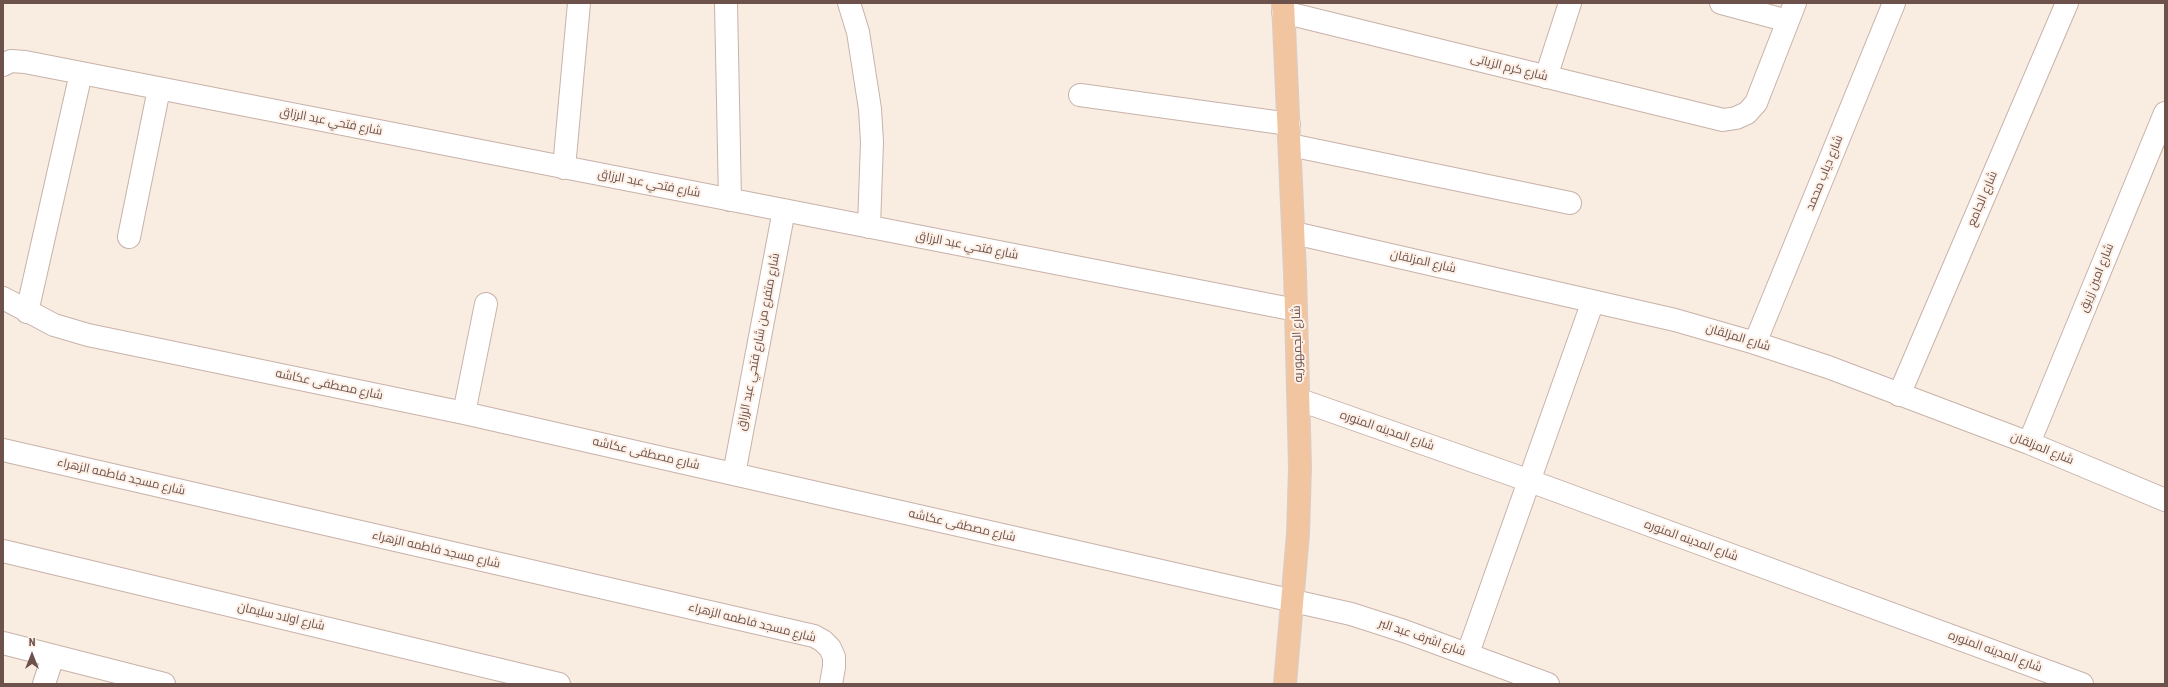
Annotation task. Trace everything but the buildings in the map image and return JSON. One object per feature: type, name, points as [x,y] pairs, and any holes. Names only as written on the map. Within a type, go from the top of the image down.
[{"type":"main road","name":"شارع الجمهوريه","points":[[1283,7],[1294,233],[1300,400],[1300,468],[1293,601],[1285,684]]},
{"type":"street","points":[[564,168],[579,3]]},
{"type":"street","points":[[726,3],[730,200]]},
{"type":"street","points":[[850,3],[858,32],[870,109],[872,142],[869,227]]},
{"type":"street","points":[[1546,77],[1570,3]]},
{"type":"street","points":[[1721,3],[1792,12]]},
{"type":"street","name":"شارع دياب محمد","points":[[1756,343],[1894,3]]},
{"type":"street","name":"شارع الجامع","points":[[1899,395],[2067,3]]},
{"type":"street","name":"شارع كرم الزياتى","points":[[1283,7],[1546,77],[1723,120],[1736,118],[1747,113],[1756,103],[1792,12]]},
{"type":"street","name":"شارع فتحي عبد الرزاق","points":[[3,65],[18,60],[159,89],[1296,310]]},
{"type":"street","points":[[26,312],[81,73]]},
{"type":"street","points":[[129,237],[159,89]]},
{"type":"street","points":[[1080,96],[1289,124]]},
{"type":"street","name":"شارع امين زريق","points":[[2029,443],[2165,113]]},
{"type":"street","points":[[1290,145],[1570,203]]},
{"type":"street","name":"شارع متفرع من شارع فتحي عبد الرزاق","points":[[734,474],[784,210]]},
{"type":"street","name":"شارع المزلقان","points":[[1294,233],[1675,320],[1756,343],[1828,367],[2029,443],[2165,500]]},
{"type":"street","name":"شارع مصطفى عكاشه","points":[[3,298],[26,312],[54,324],[88,335],[464,413],[1293,601]]},
{"type":"street","points":[[1468,654],[1593,301]]},
{"type":"street","points":[[464,413],[486,304]]},
{"type":"street","name":"شارع المدينه المنوره","points":[[1300,400],[1530,481],[2082,684]]},
{"type":"street","name":"شارع مسجد فاطمه الزهراء","points":[[3,450],[814,636],[823,641],[830,648],[834,658],[831,684]]},
{"type":"street","name":"شارع اولاد سليمان","points":[[3,551],[559,684]]},
{"type":"street","name":"شارع اشرف عبد البر","points":[[1293,601],[1351,614],[1468,654],[1548,684]]},
{"type":"street","points":[[3,643],[164,684]]},
{"type":"street","points":[[44,684],[54,656]]}]
